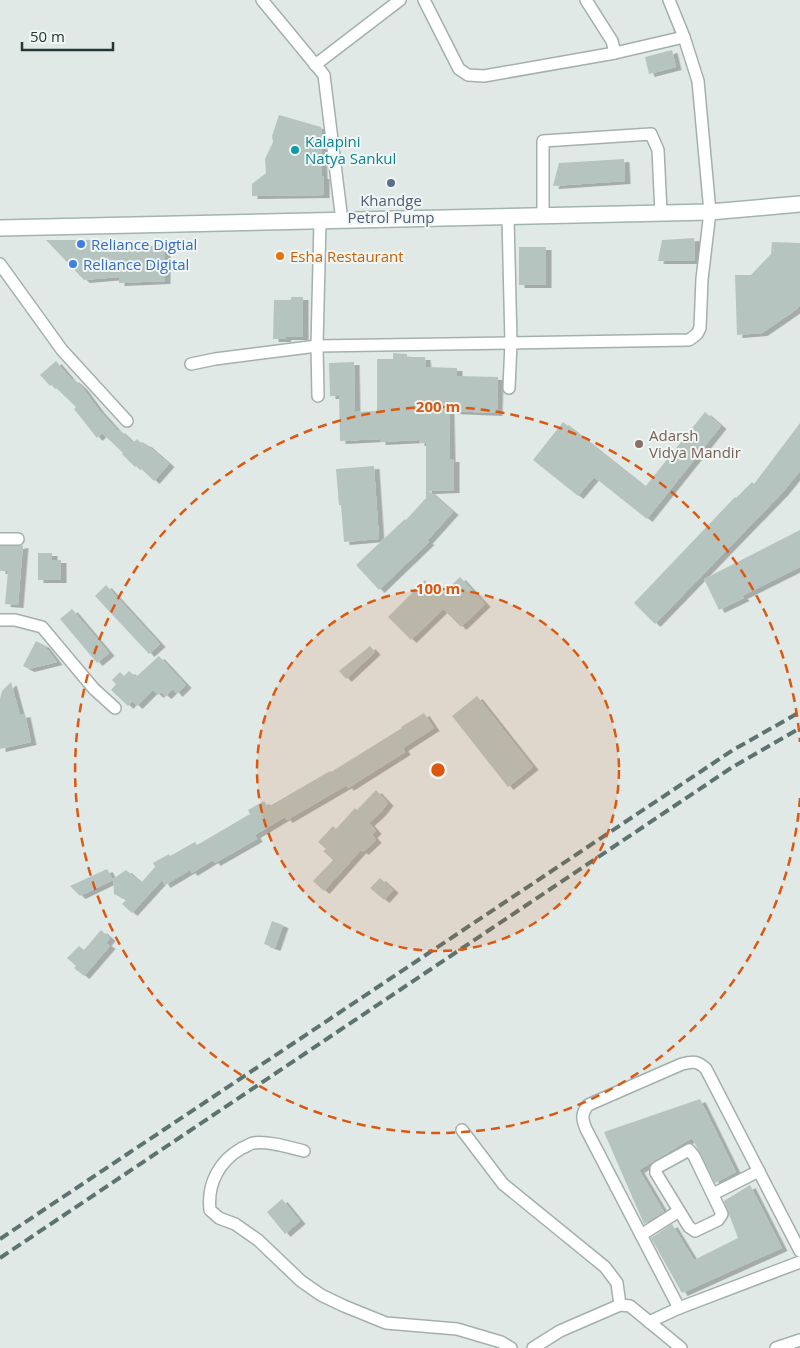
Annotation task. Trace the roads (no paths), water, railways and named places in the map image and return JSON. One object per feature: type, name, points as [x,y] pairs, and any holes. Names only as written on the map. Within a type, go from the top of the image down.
[{"type":"main road","points":[[0,228],[710,212],[800,204]]},
{"type":"street","points":[[262,0],[324,75],[342,221]]},
{"type":"street","points":[[316,65],[400,0]]},
{"type":"street","points":[[424,0],[459,69],[468,75],[484,76],[615,53],[684,37]]},
{"type":"street","points":[[586,0],[612,41],[615,53]]},
{"type":"street","points":[[191,364],[215,359],[316,346],[688,340],[696,334],[700,328],[702,279],[710,212],[698,82],[684,37],[669,0]]},
{"type":"street","points":[[544,216],[543,141],[651,134],[658,150],[661,213]]},
{"type":"street","points":[[508,217],[511,343],[508,388]]},
{"type":"street","points":[[318,396],[316,346],[320,221]]},
{"type":"street","points":[[0,264],[62,350],[127,421]]},
{"type":"street","points":[[0,539],[18,539]]},
{"type":"street","points":[[0,620],[15,620],[42,628],[94,689],[115,708]]},
{"type":"street","points":[[679,1308],[582,1119],[583,1111],[588,1105],[682,1064],[693,1061],[700,1064],[706,1069],[800,1251]]},
{"type":"street","points":[[462,1130],[503,1184],[605,1268],[617,1283],[620,1305]]},
{"type":"street","points":[[304,1151],[269,1143],[252,1144],[237,1152],[226,1159],[217,1171],[210,1194],[210,1210],[218,1218],[235,1224],[258,1240],[301,1282],[344,1306],[386,1323],[457,1328],[501,1342],[511,1348]]},
{"type":"street","points":[[689,1150],[722,1214],[718,1220],[698,1231],[692,1230],[679,1211],[656,1173],[656,1169],[689,1150]]},
{"type":"street","points":[[713,1194],[759,1171]]},
{"type":"street","points":[[641,1235],[679,1211]]},
{"type":"street","points":[[649,1322],[679,1308],[800,1262]]},
{"type":"street","points":[[532,1348],[560,1332],[620,1305],[630,1306],[681,1348]]},
{"type":"street","points":[[776,1348],[800,1340]]},
{"type":"railway","points":[[0,1239],[733,750],[800,712]]},
{"type":"railway","points":[[0,1258],[731,768],[800,728]]},
{"type":"place","name":"Kalapini Natya Sankul","points":[[295,150]]},
{"type":"place","name":"Khandge Petrol Pump","points":[[391,183]]},
{"type":"place","name":"Reliance Digtial","points":[[81,244]]},
{"type":"place","name":"Esha Restaurant","points":[[280,256]]},
{"type":"place","name":"Reliance Digital","points":[[73,264]]},
{"type":"place","name":"Adarsh Vidya Mandir","points":[[639,444]]}]
